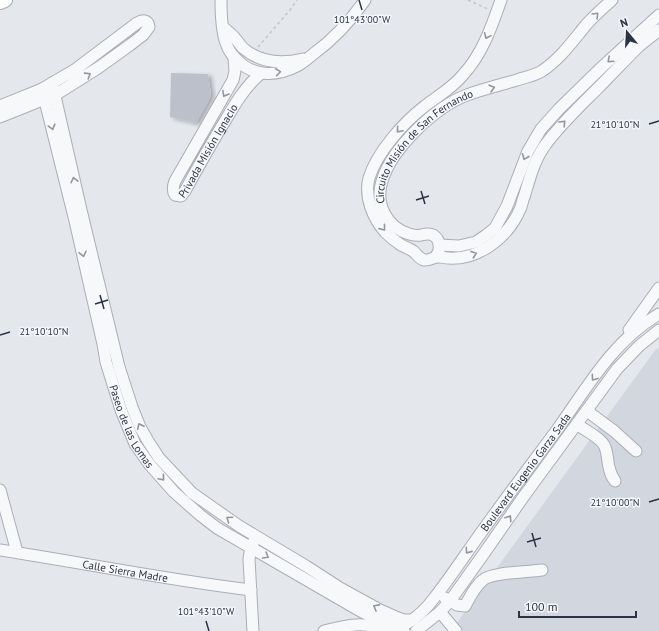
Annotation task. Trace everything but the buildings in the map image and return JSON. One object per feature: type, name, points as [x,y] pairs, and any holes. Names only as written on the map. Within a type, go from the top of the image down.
[{"type":"main road","points":[[0,2],[4,0]]},
{"type":"street","points":[[221,0],[226,42],[230,52],[244,67],[260,74],[277,73],[299,65],[323,48],[336,36],[365,0]]},
{"type":"street","name":"Circuito Misión de San Fernando","points":[[501,0],[481,47],[470,67],[457,81],[401,127],[382,153],[369,179],[369,202],[374,216],[381,227],[399,244],[414,252],[424,260],[428,260],[436,256],[447,258],[465,257],[481,251],[499,239],[510,227],[521,207],[536,160],[542,149],[556,131],[638,48],[659,30]]},
{"type":"street","name":"Circuito Misión de San Fernando","points":[[439,245],[437,239],[432,235],[426,234],[420,236],[400,230],[391,224],[383,211],[380,193],[382,182],[395,156],[404,143],[417,129],[435,114],[466,95],[535,75],[548,67],[564,52],[596,14],[612,0]]},
{"type":"street","points":[[436,256],[439,245],[459,246],[476,242],[495,228],[507,206],[528,151],[541,129],[603,66],[659,15]]},
{"type":"street","name":"Paseo de las Lomas","points":[[47,95],[98,68],[143,35],[149,27],[148,23],[145,20],[139,22],[76,69],[52,83],[47,95],[74,214],[108,343],[137,420],[159,458],[192,493],[256,537],[340,588],[398,618],[413,620]]},
{"type":"street","points":[[224,28],[232,34],[244,49],[252,55],[264,60],[277,62],[293,61],[310,57]]},
{"type":"street","name":"Privada Misión Ignacio","points":[[234,57],[235,71],[233,80],[175,181],[173,186],[175,195],[181,196],[185,191],[241,95],[249,84],[260,74]]},
{"type":"street","points":[[0,106],[47,95]]},
{"type":"street","points":[[0,118],[47,95]]},
{"type":"street","points":[[414,252],[414,242],[416,238],[420,236]]},
{"type":"street","points":[[618,347],[659,288]]},
{"type":"street","name":"Boulevard Eugenio Garza Sada","points":[[398,630],[413,620],[428,606],[597,373],[618,347],[637,329],[659,314]]},
{"type":"street","name":"Boulevard Eugenio Garza Sada","points":[[416,631],[440,612],[450,601],[524,496],[617,369],[639,346],[659,330]]},
{"type":"street","name":"Paseo de las Lomas","points":[[108,343],[106,362],[121,410],[136,444],[150,465],[174,492],[200,516],[217,528],[357,609],[398,630]]},
{"type":"street","points":[[587,411],[614,431],[636,451]]},
{"type":"street","points":[[577,424],[598,438],[604,444],[607,451],[610,472],[615,481]]},
{"type":"street","points":[[604,444],[614,431]]},
{"type":"street","points":[[0,490],[17,552]]},
{"type":"street","points":[[253,631],[249,559],[251,547],[256,537]]},
{"type":"street","name":"Calle Sierra Madre","points":[[0,550],[163,578],[251,590]]},
{"type":"street","points":[[438,593],[457,605],[465,606],[480,582],[487,577],[542,570]]},
{"type":"street","points":[[440,612],[456,631]]},
{"type":"street","points":[[325,631],[347,626],[369,625],[378,627],[384,631]]},
{"type":"path","points":[[252,55],[297,0]]},
{"type":"path","points":[[468,0],[496,14]]},
{"type":"shaded area","points":[[659,348],[659,631],[447,631],[456,624],[656,349]]}]
